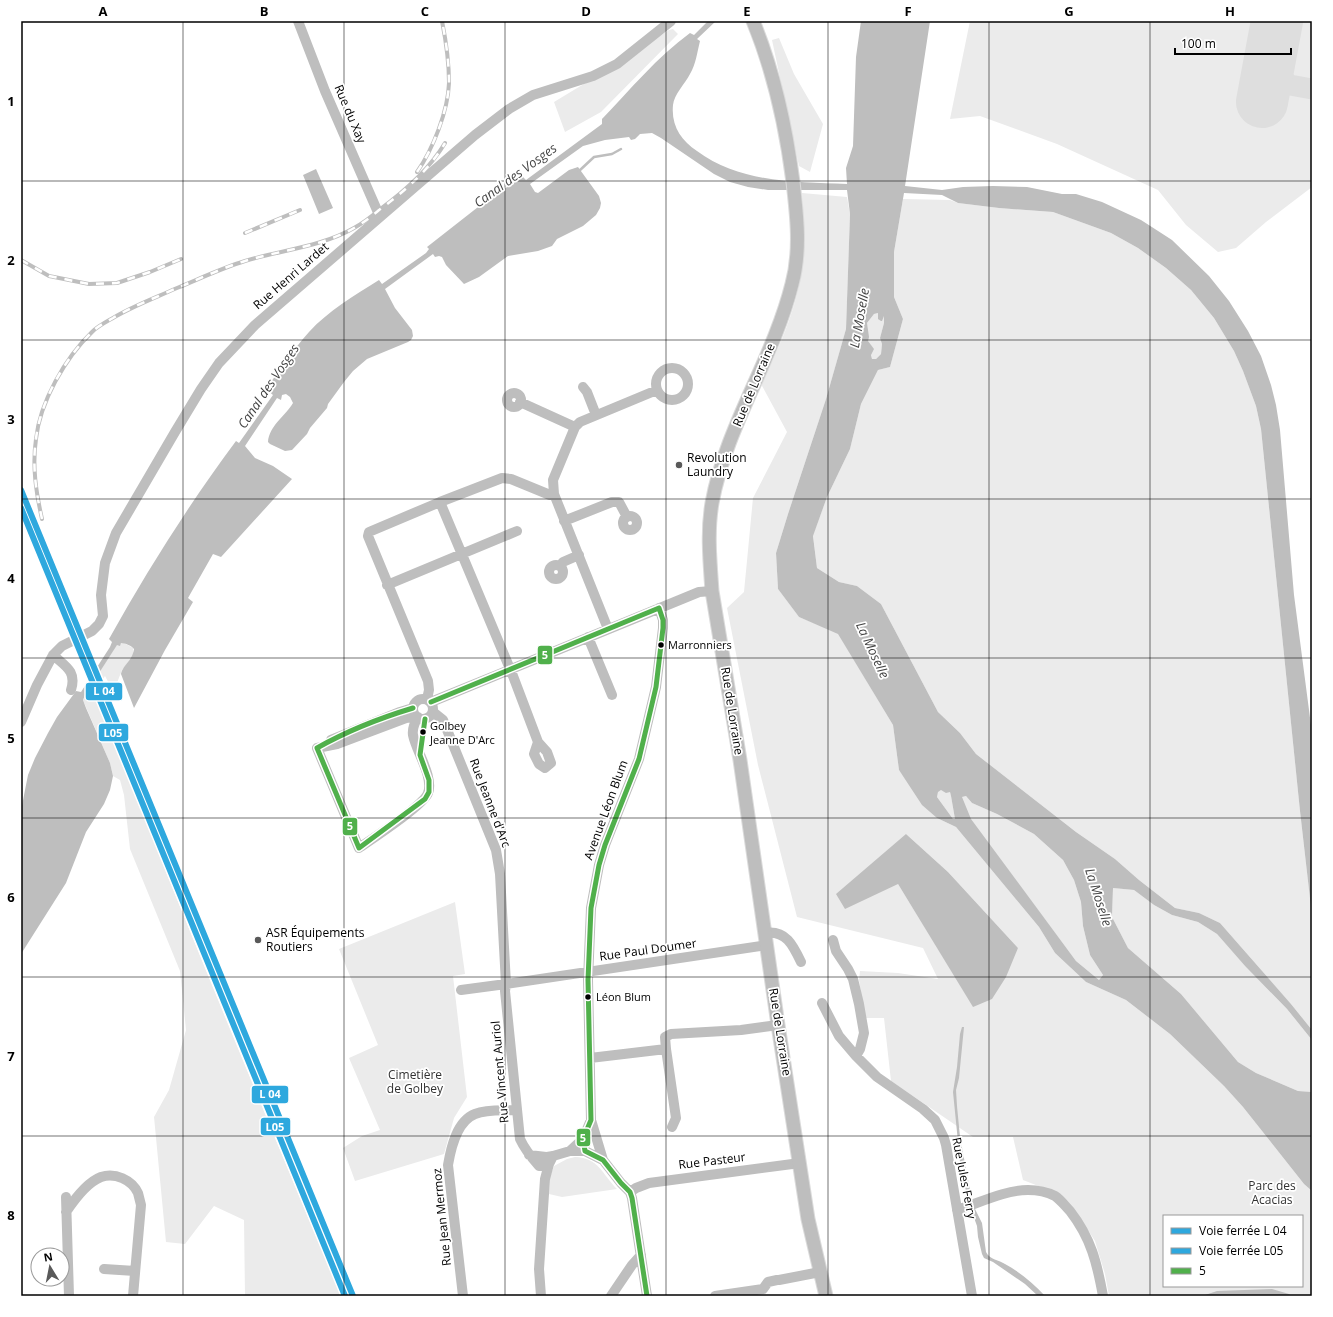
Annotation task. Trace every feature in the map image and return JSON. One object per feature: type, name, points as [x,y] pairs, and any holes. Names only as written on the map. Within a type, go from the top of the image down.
[{"type":"main road","name":"Rue de Lorraine","points":[[753,21],[768,60],[787,140],[796,205],[796,264],[788,298],[778,328],[731,439],[719,474],[712,503],[710,538],[712,591],[740,760],[778,1026],[808,1219],[826,1296]]},
{"type":"street","name":"Rue du Xay","points":[[298,21],[380,217]]},
{"type":"street","name":"Rue Henri Lardet","points":[[53,655],[62,646],[92,631],[99,624],[103,616],[101,595],[105,563],[116,533],[201,389],[219,363],[255,325],[475,135],[509,110],[533,95],[593,76],[617,64],[671,21]]},
{"type":"street","points":[[583,387],[587,392],[596,415]]},
{"type":"street","points":[[608,629],[554,494],[553,480],[575,427],[580,422],[657,390]]},
{"type":"street","points":[[520,402],[575,427]]},
{"type":"street","points":[[554,494],[550,495],[511,479],[502,478],[369,532],[368,536],[387,584],[428,681],[430,704],[430,716],[423,719],[415,714],[400,712],[335,738],[317,748],[359,848],[425,799],[429,792],[430,780],[413,734],[415,714],[414,703],[416,701],[419,699],[430,704],[659,608],[699,592],[712,591]]},
{"type":"street","points":[[440,502],[510,670],[538,742]]},
{"type":"street","points":[[564,521],[612,502],[619,502],[626,517]]},
{"type":"street","points":[[387,584],[517,531]]},
{"type":"street","points":[[560,566],[564,562],[579,555]]},
{"type":"street","name":"Avenue Léon Blum","points":[[603,1160],[590,1120],[589,972],[591,908],[599,865],[613,824],[639,759],[656,687],[663,628],[663,620],[659,608]]},
{"type":"street","points":[[588,637],[612,695]]},
{"type":"street","points":[[21,722],[40,679],[53,655],[70,670],[73,678],[71,690]]},
{"type":"street","name":"Rue Jeanne d'Arc","points":[[430,704],[443,720],[496,850],[500,877],[506,984]]},
{"type":"street","points":[[766,940],[776,933],[786,938],[791,943],[801,962]]},
{"type":"street","name":"Rue Paul Doumer","points":[[461,990],[589,972],[766,940]]},
{"type":"street","points":[[833,940],[836,951],[848,968],[853,979],[859,1004],[864,1033],[860,1049],[856,1056]]},
{"type":"street","name":"Rue Vincent Auriol","points":[[506,984],[505,991],[516,1110],[520,1139],[524,1148],[529,1154],[547,1161],[570,1151],[585,1151],[603,1160]]},
{"type":"street","name":"Rue Jules Ferry","points":[[822,1003],[839,1036],[856,1056],[878,1077],[923,1109],[935,1120],[946,1145],[972,1296]]},
{"type":"street","points":[[672,1127],[676,1118],[665,1037],[671,1034],[741,1030],[778,1026]]},
{"type":"street","points":[[590,1058],[666,1049]]},
{"type":"street","name":"Rue Jean Mermoz","points":[[463,1296],[448,1165],[450,1152],[459,1129],[469,1117],[489,1111],[516,1110]]},
{"type":"street","name":"Avenue Léon Blum","points":[[570,1151],[583,1139],[590,1120]]},
{"type":"street","points":[[583,1139],[596,1142],[585,1151],[583,1139]]},
{"type":"street","points":[[603,1160],[620,1183],[630,1192],[632,1198],[647,1296]]},
{"type":"street","points":[[541,1296],[539,1269],[547,1161]]},
{"type":"street","name":"Rue Pasteur","points":[[630,1192],[649,1183],[800,1163]]},
{"type":"street","points":[[66,1212],[73,1201],[91,1183],[102,1177],[116,1176],[129,1181],[137,1192],[141,1205],[133,1296]]},
{"type":"street","points":[[957,1210],[1010,1192],[1027,1190],[1054,1196],[1063,1203],[1089,1240],[1097,1267],[1103,1296]]},
{"type":"street","points":[[66,1197],[69,1296]]},
{"type":"street","points":[[610,1296],[641,1255]]},
{"type":"street","points":[[104,1269],[135,1271]]},
{"type":"street","points":[[715,1296],[763,1289],[768,1282],[820,1272]]},
{"type":"green space","points":[[970,21],[1312,21],[1312,187],[1266,222],[1236,248],[1218,252],[1186,225],[1158,190],[1057,144],[980,116],[950,119]]},
{"type":"green space","points":[[673,29],[678,34],[601,112],[565,132],[554,102],[669,30]]},
{"type":"green space","points":[[779,38],[794,74],[823,124],[810,172],[799,166],[772,40]]},
{"type":"green space","name":"Parc des Acacias","points":[[802,193],[847,197],[850,214],[846,329],[826,399],[776,553],[778,589],[799,617],[838,633],[893,725],[899,770],[937,818],[956,827],[1039,927],[1055,953],[1086,982],[1126,1000],[1170,1034],[1224,1086],[1243,1107],[1304,1184],[1312,1191],[1312,1296],[1109,1296],[1105,1274],[1095,1241],[1078,1215],[1059,1194],[1023,1180],[1013,1137],[973,1137],[891,1081],[884,1018],[865,1018],[859,980],[860,971],[898,973],[938,979],[923,948],[797,917],[758,765],[727,608],[744,592],[753,498],[787,432],[761,384],[782,339],[794,306],[801,273],[804,233]],"holes":[[[906,834],[948,872],[1018,948],[973,1006],[898,884]]]},
{"type":"green space","points":[[903,199],[950,200],[958,203],[999,208],[1053,212],[1111,233],[1138,248],[1166,268],[1191,290],[1214,318],[1234,351],[1256,406],[1261,429],[1312,916],[1312,1030],[1220,923],[1199,913],[1175,908],[1115,859],[1076,832],[976,754],[960,733],[938,712],[881,604],[857,586],[839,582],[817,568],[813,535],[827,497],[850,449],[861,404],[878,370],[890,367],[903,319],[894,297],[894,252]]},
{"type":"green space","points":[[878,313],[878,319],[884,316],[884,323],[880,338],[882,344],[881,354],[876,359],[872,359],[868,341],[867,323],[874,314]]},
{"type":"green space","points":[[121,643],[133,648],[133,656],[122,670],[115,688],[112,689],[105,676],[95,691],[185,919],[341,1296],[245,1296],[244,1220],[214,1206],[185,1244],[166,1242],[154,1117],[169,1090],[186,1030],[180,971],[130,849],[124,795],[120,780],[113,776],[110,763],[83,700],[117,644],[119,645]]},
{"type":"green space","points":[[941,790],[950,792],[955,819],[953,819],[937,797],[938,791]]},
{"type":"green space","points":[[966,796],[972,803],[997,814],[1034,834],[1063,860],[1074,880],[1081,902],[1083,926],[1090,955],[1103,975],[1099,980],[1076,961],[970,819],[961,797]]},
{"type":"green space","points":[[1113,888],[1134,890],[1154,905],[1172,915],[1198,922],[1217,934],[1245,966],[1287,1009],[1312,1040],[1312,1092],[1298,1091],[1256,1073],[1238,1062],[1181,994],[1128,948],[1112,917]]},
{"type":"green space","name":"Cimetière de Golbey","points":[[455,902],[465,974],[453,976],[467,1097],[454,1118],[444,1154],[355,1181],[343,1148],[362,1136],[380,1130],[349,1058],[378,1045],[339,949]]},
{"type":"green space","points":[[575,1157],[590,1160],[617,1189],[562,1197],[549,1194],[550,1177],[554,1166],[567,1159]]},
{"type":"water","name":"La Moselle","points":[[708,21],[716,21],[697,39],[700,41],[694,66],[678,93],[673,105],[675,126],[678,132],[691,147],[714,162],[750,175],[788,181],[847,184],[846,168],[853,146],[856,57],[861,21],[930,21],[905,186],[942,190],[963,187],[1027,187],[1062,194],[1076,194],[1102,202],[1141,220],[1172,240],[1209,276],[1229,301],[1248,331],[1261,356],[1271,385],[1280,430],[1294,595],[1312,733],[1312,916],[1261,429],[1256,406],[1234,351],[1214,318],[1191,290],[1166,268],[1138,248],[1111,233],[1053,212],[958,203],[942,195],[904,193],[894,252],[894,297],[903,319],[890,367],[878,370],[861,404],[850,449],[827,497],[813,536],[817,568],[839,582],[857,586],[881,604],[938,712],[960,733],[976,754],[1076,832],[1115,859],[1175,908],[1199,913],[1220,923],[1312,1030],[1312,1040],[1287,1009],[1245,966],[1217,934],[1198,922],[1172,915],[1154,905],[1134,890],[1113,888],[1112,917],[1128,948],[1181,994],[1238,1062],[1256,1073],[1298,1091],[1312,1092],[1312,1191],[1304,1184],[1243,1107],[1224,1086],[1170,1034],[1126,1000],[1086,982],[1055,953],[1039,927],[956,827],[937,818],[922,805],[899,770],[893,725],[838,634],[799,617],[778,589],[776,553],[826,399],[846,329],[850,214],[847,190],[768,190],[730,182],[714,174],[652,133],[640,134],[635,139],[631,140],[629,137],[605,140],[583,146],[530,184],[535,192],[538,193],[569,170],[578,167],[599,196],[601,203],[596,215],[583,226],[557,239],[552,246],[538,251],[508,256],[479,277],[464,284],[446,265],[442,257],[435,257],[433,254],[385,289],[395,308],[412,330],[413,336],[411,340],[367,359],[353,371],[307,434],[292,450],[285,451],[268,442],[271,431],[293,403],[290,397],[286,394],[282,395],[281,400],[277,398],[245,446],[255,458],[273,466],[292,479],[221,557],[213,554],[188,598],[193,602],[134,708],[121,674],[124,667],[132,657],[134,649],[121,643],[120,646],[117,645],[85,695],[83,700],[110,763],[113,776],[110,790],[104,804],[86,832],[66,883],[21,954],[21,811],[28,775],[35,758],[57,717],[76,691],[81,692],[110,647],[112,642],[109,639],[153,563],[185,513],[236,441],[239,443],[273,395],[266,389],[287,360],[316,324],[333,310],[379,280],[382,284],[426,253],[429,249],[427,247],[487,200],[523,177],[526,180],[602,124],[602,119],[666,52],[690,33],[694,35]],"holes":[[[878,313],[878,319],[881,321],[884,316],[884,323],[880,338],[882,344],[881,354],[876,359],[872,359],[871,355],[874,349],[868,341],[869,337],[867,323],[874,314]],[[941,790],[946,793],[950,792],[955,819],[953,819],[937,797],[938,792]],[[966,796],[972,803],[997,814],[1034,834],[1063,860],[1074,880],[1081,902],[1083,926],[1090,955],[1103,975],[1099,980],[1076,961],[971,819],[962,797]]]},
{"type":"water","points":[[316,169],[333,208],[319,214],[303,175]]},
{"type":"water","points":[[906,834],[948,872],[1018,948],[1006,977],[992,999],[973,1007],[898,884],[845,909],[836,894]]},
{"type":"water","points":[[962,1027],[964,1027],[959,1078],[956,1090],[960,1137],[972,1201],[969,1202],[961,1172],[953,1092]]},
{"type":"water","points":[[975,1209],[982,1223],[986,1252],[988,1255],[1021,1274],[1045,1296],[1038,1296],[1025,1284],[993,1262],[984,1258],[978,1237],[977,1226],[972,1212]]},
{"type":"water","points":[[1272,1289],[1291,1296],[1202,1296],[1217,1291]]},
{"type":"waterway","points":[[579,171],[594,157],[612,154],[621,149]]},
{"type":"taxiway","points":[[1269,64],[1277,75],[1290,85],[1312,89]]},
{"type":"runway","points":[[1262,102],[1277,21]]},
{"type":"railway","points":[[417,172],[429,152],[439,129],[448,94],[448,59],[442,21]]},
{"type":"railway","points":[[42,519],[36,489],[34,459],[38,425],[55,381],[72,354],[92,332],[102,324],[128,310],[219,270],[259,257],[328,240],[354,228],[389,203],[416,180],[432,162],[445,143]]},
{"type":"railway","points":[[245,233],[300,210]]},
{"type":"railway","points":[[21,260],[49,276],[89,284],[117,283],[150,272],[181,259]]},
{"type":"transit line","points":[[21,490],[353,1296]]},
{"type":"transit line","name":"5","points":[[431,702],[659,608]]},
{"type":"transit line","name":"5","points":[[647,1296],[630,1192],[603,1160],[585,1151],[583,1139],[591,1120],[588,980],[591,908],[599,865],[605,845],[639,759],[656,687],[663,628],[663,620],[659,608]]},
{"type":"transit line","name":"5","points":[[413,708],[364,725],[317,748],[359,848],[425,799],[429,792],[429,780],[420,755],[425,719]]},
{"type":"rail line","name":"L05","points":[[21,508],[345,1296]]},
{"type":"place","name":"Revolution Laundry","points":[[679,465]]},
{"type":"place","name":"Marronniers","points":[[661,645]]},
{"type":"place","name":"Golbey Jeanne D'Arc","points":[[423,732]]},
{"type":"place","name":"ASR Équipements Routiers","points":[[258,940]]},
{"type":"place","name":"Léon Blum","points":[[588,997]]},
{"type":"water label","name":"Canal des Vosges","points":[[515,175]]},
{"type":"water label","name":"Canal des Vosges","points":[[268,386]]}]
